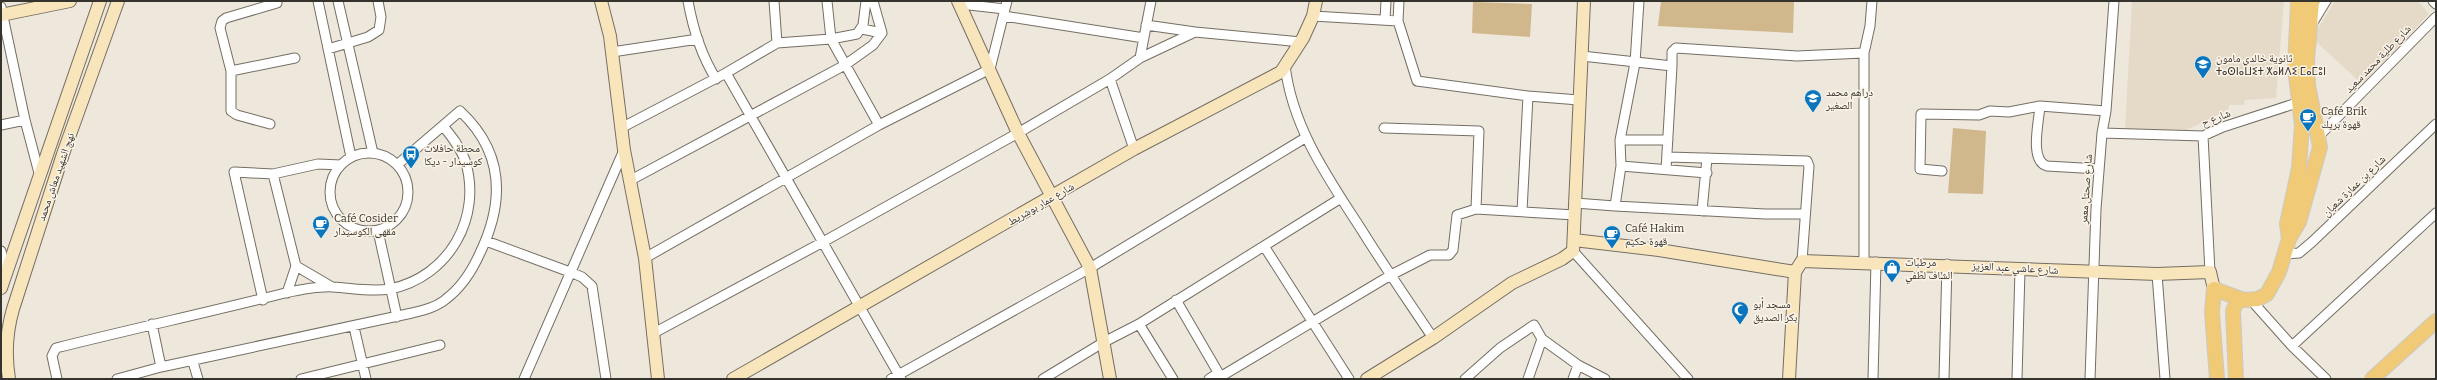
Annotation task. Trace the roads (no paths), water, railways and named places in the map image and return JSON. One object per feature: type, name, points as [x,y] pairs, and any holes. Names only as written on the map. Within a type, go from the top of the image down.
[{"type":"main road","points":[[2217,379],[2212,312],[2214,289],[2244,299],[2264,296],[2271,290],[2289,239],[2300,222],[2318,159],[2320,136],[2304,101],[2294,68],[2298,1]]},
{"type":"main road","points":[[2289,239],[2287,224],[2299,168],[2308,30],[2312,1]]},
{"type":"main road","points":[[2236,379],[2233,311],[2244,299]]},
{"type":"main road","points":[[2372,379],[2436,321]]},
{"type":"street","points":[[39,173],[25,120],[1,12],[70,1]]},
{"type":"street","name":"نهج الشهيد معاش محمد","points":[[1,288],[39,173],[100,1]]},
{"type":"street","name":"نهج الشهيد معاش محمد","points":[[9,379],[5,356],[8,326],[61,162],[118,1]]},
{"type":"street","points":[[270,124],[237,115],[231,111],[231,71],[220,28],[222,21],[277,3],[276,1]]},
{"type":"street","points":[[318,1],[351,157]]},
{"type":"street","points":[[338,1],[374,153]]},
{"type":"street","points":[[328,49],[347,41],[368,37],[379,30],[381,17],[378,1]]},
{"type":"street","points":[[601,1],[607,21],[612,52],[629,181],[645,258],[658,379]]},
{"type":"street","points":[[688,1],[691,20],[705,60],[716,79]]},
{"type":"street","points":[[774,1],[777,43]]},
{"type":"street","points":[[827,1],[831,39],[879,125]]},
{"type":"street","points":[[621,128],[716,79],[777,43],[831,39],[857,34],[862,29],[866,1]]},
{"type":"street","points":[[873,1],[882,33]]},
{"type":"street","points":[[1140,58],[1150,1]]},
{"type":"street","name":"شارع عمار بوشريط","points":[[733,379],[1052,198],[1134,149],[1281,72],[1302,42],[1313,16],[1316,1]]},
{"type":"street","points":[[1385,20],[1386,1]]},
{"type":"street","points":[[1399,1],[1398,21],[1417,81],[1528,96],[1579,100]]},
{"type":"street","points":[[1367,379],[1433,338],[1512,283],[1562,259],[1574,246],[1584,1]]},
{"type":"street","points":[[1616,206],[1621,166],[1620,140],[1634,63],[1639,1]]},
{"type":"street","points":[[1872,1],[1870,26],[1864,53],[1873,379]]},
{"type":"street","name":"شارع صحتل معمر","points":[[2090,379],[2099,169],[2102,133],[2106,111],[2114,1]]},
{"type":"street","points":[[2308,30],[2326,1]]},
{"type":"street","points":[[2433,1],[2436,4]]},
{"type":"street","points":[[959,2],[1005,9],[1144,38]]},
{"type":"street","points":[[959,2],[1018,132],[1090,268],[1110,379]]},
{"type":"street","points":[[645,258],[786,176],[879,125],[990,69],[1005,9]]},
{"type":"street","points":[[1313,16],[1398,21]]},
{"type":"street","name":"شارع طلية محمد سعيد","points":[[2320,136],[2436,17]]},
{"type":"street","points":[[1146,25],[1195,32],[1302,42]]},
{"type":"street","points":[[862,29],[882,33]]},
{"type":"street","points":[[652,334],[823,242],[1018,132],[1110,79],[1140,58],[1195,32]]},
{"type":"street","points":[[629,181],[845,65],[873,45],[882,33]]},
{"type":"street","points":[[612,52],[698,39]]},
{"type":"street","points":[[1666,170],[1668,156],[1672,52],[1674,49],[1678,48],[1797,56],[1864,53]]},
{"type":"street","points":[[1582,56],[1634,63],[1672,66]]},
{"type":"street","points":[[231,71],[295,58]]},
{"type":"street","points":[[1285,65],[1288,88],[1305,138],[1341,198],[1433,338]]},
{"type":"street","points":[[726,73],[860,307],[897,377],[1090,268],[1305,138]]},
{"type":"street","points":[[1110,79],[1134,149]]},
{"type":"street","points":[[1522,211],[1528,96]]},
{"type":"street","name":"شارع ح","points":[[2102,133],[2203,136],[2304,101]]},
{"type":"street","points":[[1942,171],[1920,169],[1921,114],[1979,115],[1990,111],[2009,112],[2040,106],[2106,111]]},
{"type":"street","points":[[2040,106],[2037,154],[2040,162],[2047,166],[2099,169]]},
{"type":"street","points":[[117,379],[161,367],[194,362],[397,317],[436,305],[453,293],[473,268],[486,241],[497,203],[494,162],[475,125],[460,111],[444,127],[397,165]]},
{"type":"street","points":[[1,125],[25,120]]},
{"type":"street","name":"شارع بن عمارة شعبان","points":[[2284,254],[2299,253],[2308,246],[2436,124]]},
{"type":"street","points":[[57,379],[52,356],[53,346],[263,300],[286,293],[332,287],[361,291],[389,289],[413,281],[440,264],[452,250],[464,227],[470,196],[469,177],[464,159],[456,142],[444,127]]},
{"type":"street","points":[[1384,128],[1479,131],[1476,209]]},
{"type":"street","points":[[2203,136],[2210,272],[2214,289]]},
{"type":"street","points":[[1620,140],[1668,140]]},
{"type":"street","points":[[524,379],[624,150]]},
{"type":"street","points":[[374,153],[397,165],[407,186],[408,198],[398,219],[378,231],[365,232],[342,222],[335,212],[330,200],[330,188],[340,165],[351,157],[374,153]]},
{"type":"street","points":[[1668,156],[1807,161],[1809,166],[1802,261],[1795,272],[1789,379]]},
{"type":"street","points":[[1702,211],[1707,173],[1707,158]]},
{"type":"street","points":[[263,300],[234,172],[273,174],[318,164],[340,165]]},
{"type":"street","points":[[1621,166],[1707,173]]},
{"type":"street","points":[[273,174],[296,266],[286,293]]},
{"type":"street","points":[[1043,379],[1104,342],[1139,324],[1341,198]]},
{"type":"street","points":[[1209,379],[1220,376],[1391,275],[1430,255],[1449,255],[1452,250],[1457,215],[1476,209],[1522,211],[1616,206],[1702,211],[1805,214]]},
{"type":"street","points":[[2292,346],[2436,213]]},
{"type":"street","points":[[378,231],[389,289],[397,317]]},
{"type":"street","points":[[486,241],[582,277],[592,286],[606,379]]},
{"type":"street","points":[[1264,246],[1350,379]]},
{"type":"street","points":[[1574,246],[1659,250],[1795,272]]},
{"type":"street","points":[[1574,246],[1685,378]]},
{"type":"street","points":[[1,251],[6,272]]},
{"type":"street","name":"شارع عاشي عبد العزيز","points":[[1802,261],[1947,264],[2020,269],[2157,274],[2210,272]]},
{"type":"street","points":[[1944,379],[1947,264]]},
{"type":"street","points":[[296,266],[332,287]]},
{"type":"street","points":[[2017,379],[2020,269]]},
{"type":"street","points":[[2157,274],[2165,379]]},
{"type":"street","points":[[2244,299],[2326,379]]},
{"type":"street","points":[[1176,300],[1220,376]]},
{"type":"street","points":[[152,324],[161,367]]},
{"type":"street","points":[[1139,324],[1173,379]]},
{"type":"street","points":[[1465,379],[1500,348],[1534,324],[1542,340],[1578,365],[1605,379]]},
{"type":"street","points":[[354,327],[366,379]]},
{"type":"street","points":[[1528,379],[1542,340]]},
{"type":"street","points":[[301,379],[440,345]]},
{"type":"street","points":[[194,362],[198,379]]},
{"type":"street","points":[[1573,379],[1578,365]]},
{"type":"place","name":"ثانوية خالدي مامون ⵜⴰⵙⵏⴰⵡⵉⵜ ⵅⴰⵍⴷⵉ ⵎⴰⵎⵓⵏ","points":[[2203,79]]},
{"type":"place","name":"دراهم محمد الصغير","points":[[1813,113]]},
{"type":"place","name":"Café Brik قهوة بريك","points":[[2308,132]]},
{"type":"place","name":"محطة حافلات كوسيدار - ديكا","points":[[411,169]]},
{"type":"place","name":"Café Cosider مقهى الكوسيدار","points":[[321,239]]},
{"type":"place","name":"Café Hakim قهوة حكيم","points":[[1612,249]]},
{"type":"place","name":"مرطبات الشاف لطفي","points":[[1892,283]]},
{"type":"place","name":"مسجد أبو بكر الصديق","points":[[1740,325]]}]
